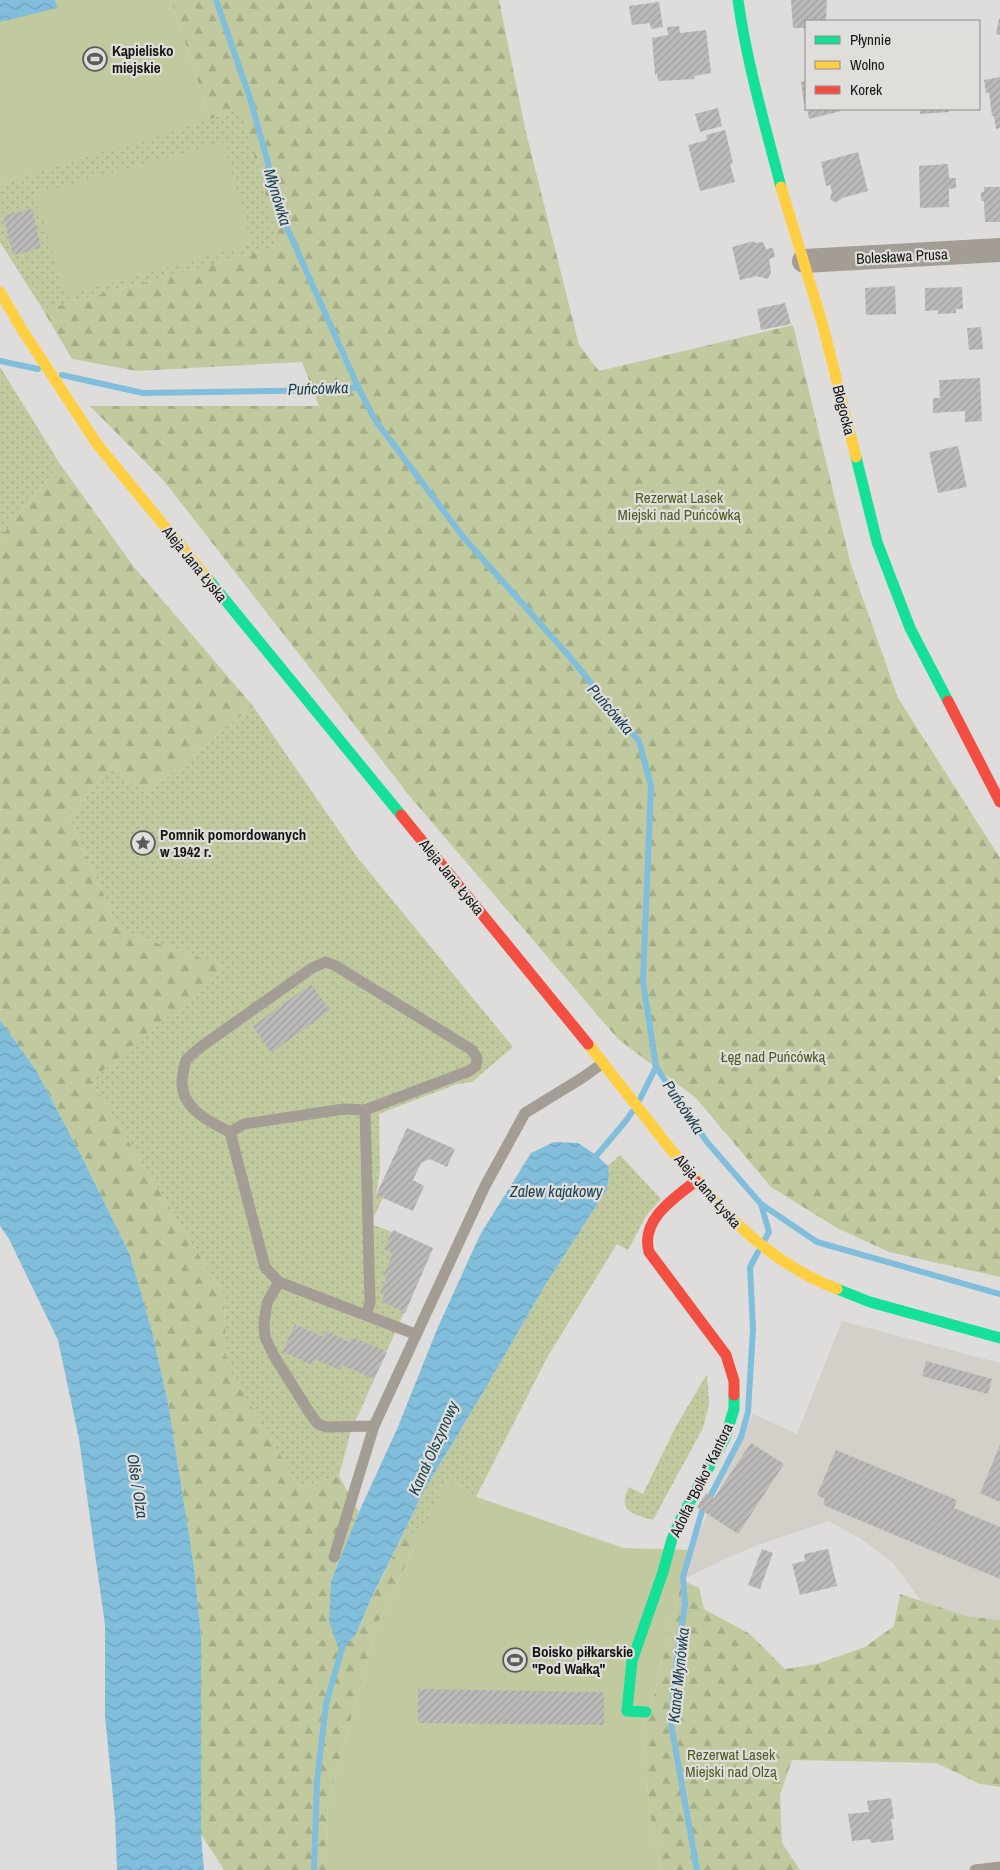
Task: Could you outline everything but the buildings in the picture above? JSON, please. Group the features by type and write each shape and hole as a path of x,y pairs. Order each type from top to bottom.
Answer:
{"street":[{"name":"Błogocka","path":"738,0 742,38 751,75 823,326 876,542 910,628 1000,802"},
{"name":"Bolesława Prusa","path":"804,261 1000,250"},
{"name":"Aleja Jana Łyska","path":"0,292 41,360 97,444 626,1091 696,1181 743,1230 771,1254 818,1282 870,1302 1000,1338"},
{"name":"Adolfa \"Bolko\" Kantora","path":"646,1712 627,1711 632,1661 663,1572 672,1539 682,1516 726,1438 734,1409 734,1381 726,1355 649,1252 647,1240 656,1216 696,1181"}],"lane":[{"path":"230,1132 244,1124 344,1109 365,1110 469,1071 476,1066 477,1058 472,1050 336,966 326,962 312,968 202,1046 186,1060 182,1079 184,1097 192,1109 230,1132 265,1267 279,1282 415,1334"},
{"path":"334,1556 374,1426 485,1186 525,1113 603,1063"},
{"path":"365,1110 370,1303 366,1314"},
{"path":"279,1282 267,1303 264,1323 265,1337 274,1356 311,1415 318,1424 327,1427 374,1426"},
{"path":"975,1870 1000,1867"}],"shaded area":[{"path":"842,1321 1000,1363 1000,1620 966,1616 922,1602 892,1562 861,1539 829,1521 766,1542 729,1557 682,1580 691,1550 753,1414 797,1434"}],"green space":[{"name":"Kąpielisko miejskie","path":"0,0 171,0 210,119 0,184"},
{"path":"171,0 499,0 525,128 579,345 599,371 793,325 851,565 898,698 1000,858 1000,1075 998,1078 1000,1080 1000,1277 889,1252 837,1228 771,1187 696,1098 618,1039 412,799 164,481 90,406 319,406 302,362 137,371 72,359 43,310 280,246 241,109 210,119"},
{"path":"241,108 281,246 43,310 0,242 0,184"},
{"path":"223,142 252,244 65,296 36,194"},
{"path":"0,367 60,464 0,538"},
{"path":"60,464 134,567 253,706 146,794 111,765 70,818 119,930 227,967 91,1081 224,1295 226,1364 299,1487 339,1476 359,1512 331,1581 356,1634 370,1601 406,1531 420,1535 377,1625 328,1803 326,1870 224,1870 201,1834 201,1635 194,1567 169,1408 152,1331 130,1255 83,1159 36,1070 0,1020 0,538"},
{"path":"253,706 357,857 513,1047 472,1082 457,1084 379,1114 380,1172 376,1194 383,1198 373,1219 374,1225 433,1248 351,1431 339,1476 299,1487 225,1364 224,1295 91,1081 226,967 119,930 70,818 111,765 146,794"},
{"path":"620,1155 661,1199 646,1216 628,1250 617,1244 548,1356 476,1497 385,1571 426,1487 544,1287 607,1189 608,1166"},
{"path":"707,1374 709,1404 703,1428 653,1520 634,1514 626,1507 625,1502 629,1487 643,1494 675,1428"},
{"name":"Boisko piłkarskie \"Pod Wałką\"","path":"447,1479 477,1497 623,1548 691,1550 654,1695 642,1730 650,1815 661,1870 326,1870 328,1803 377,1625"},
{"name":"Rezerwat Lasek Miejski nad Olzą","path":"682,1580 699,1588 704,1609 750,1634 785,1669 817,1664 865,1647 894,1626 900,1594 966,1616 1000,1620 1000,1787 980,1784 936,1763 792,1760 780,1795 782,1843 800,1870 661,1870 650,1815 642,1730 654,1695"}],"water":[{"path":"0,0 55,0 57,8 0,22"},
{"name":"Olše / Olza","path":"0,1020 36,1070 83,1159 130,1255 152,1331 169,1408 194,1567 201,1635 201,1834 204,1870 117,1870 115,1818 105,1716 105,1625 79,1439 58,1340 9,1239 0,1226"},
{"name":"Zalew kajakowy","path":"554,1142 578,1143 596,1155 608,1166 607,1189 544,1287 426,1487 370,1601 356,1634 340,1653 329,1621 331,1581 359,1512 397,1429 438,1327 480,1235 531,1153"}],"waterway":[{"name":"Młynówka","path":"216,0 250,98 284,221 358,387"},
{"name":"Puńcówka","path":"0,361 38,369"},
{"name":"Puńcówka","path":"62,375 143,393 338,390 358,387 375,420 464,538 569,656 639,741 651,786 643,981 656,1067 707,1142 761,1204 817,1242 1000,1294"},
{"name":"Kanał Olszynowy","path":"640,1099 656,1067"},
{"name":"Kanał Olszynowy","path":"591,1162 632,1112"},
{"name":"Kanał Młynówka","path":"761,1204 769,1232 764,1241"},
{"name":"Kanał Młynówka","path":"711,1495 741,1437 748,1412 753,1329 750,1267 758,1252"},
{"name":"Kanał Młynówka","path":"697,1870 671,1724 676,1665 685,1604 683,1577 702,1511"},
{"name":"Kanał Olszynowy","path":"314,1870 317,1781 326,1704 343,1645"}],"traffic: fast":[{"path":"738,0 751,71 781,187"},
{"path":"856,457 877,542 910,628 948,701"},
{"path":"208,579 401,815"},
{"path":"837,1289 870,1302 1000,1338"},
{"path":"646,1712 627,1711 632,1661 663,1572 672,1539 682,1516 725,1438 734,1409 734,1395"}],"traffic: slow":[{"path":"781,187 823,326 856,457"},
{"path":"0,292 21,328 97,444 208,579"},
{"path":"588,1044 698,1183 718,1205 761,1245 784,1262 810,1277 837,1289"}],"traffic: jam":[{"path":"948,701 1000,802"},
{"path":"401,815 588,1044"},
{"path":"696,1181 669,1202 654,1220 649,1230 649,1252 726,1355 734,1381 734,1395"}],"place":[{"name":"Kąpielisko miejskie","path":"95,59"},
{"name":"Pomnik pomordowanych w 1942 r.","path":"143,843"},
{"name":"Boisko piłkarskie \"Pod Wałką\"","path":"515,1660"}],"park label":[{"name":"Rezerwat Lasek Miejski nad Puńcówką","path":"679,506"},
{"name":"Łęg nad Puńcówką","path":"773,1056"}]}
